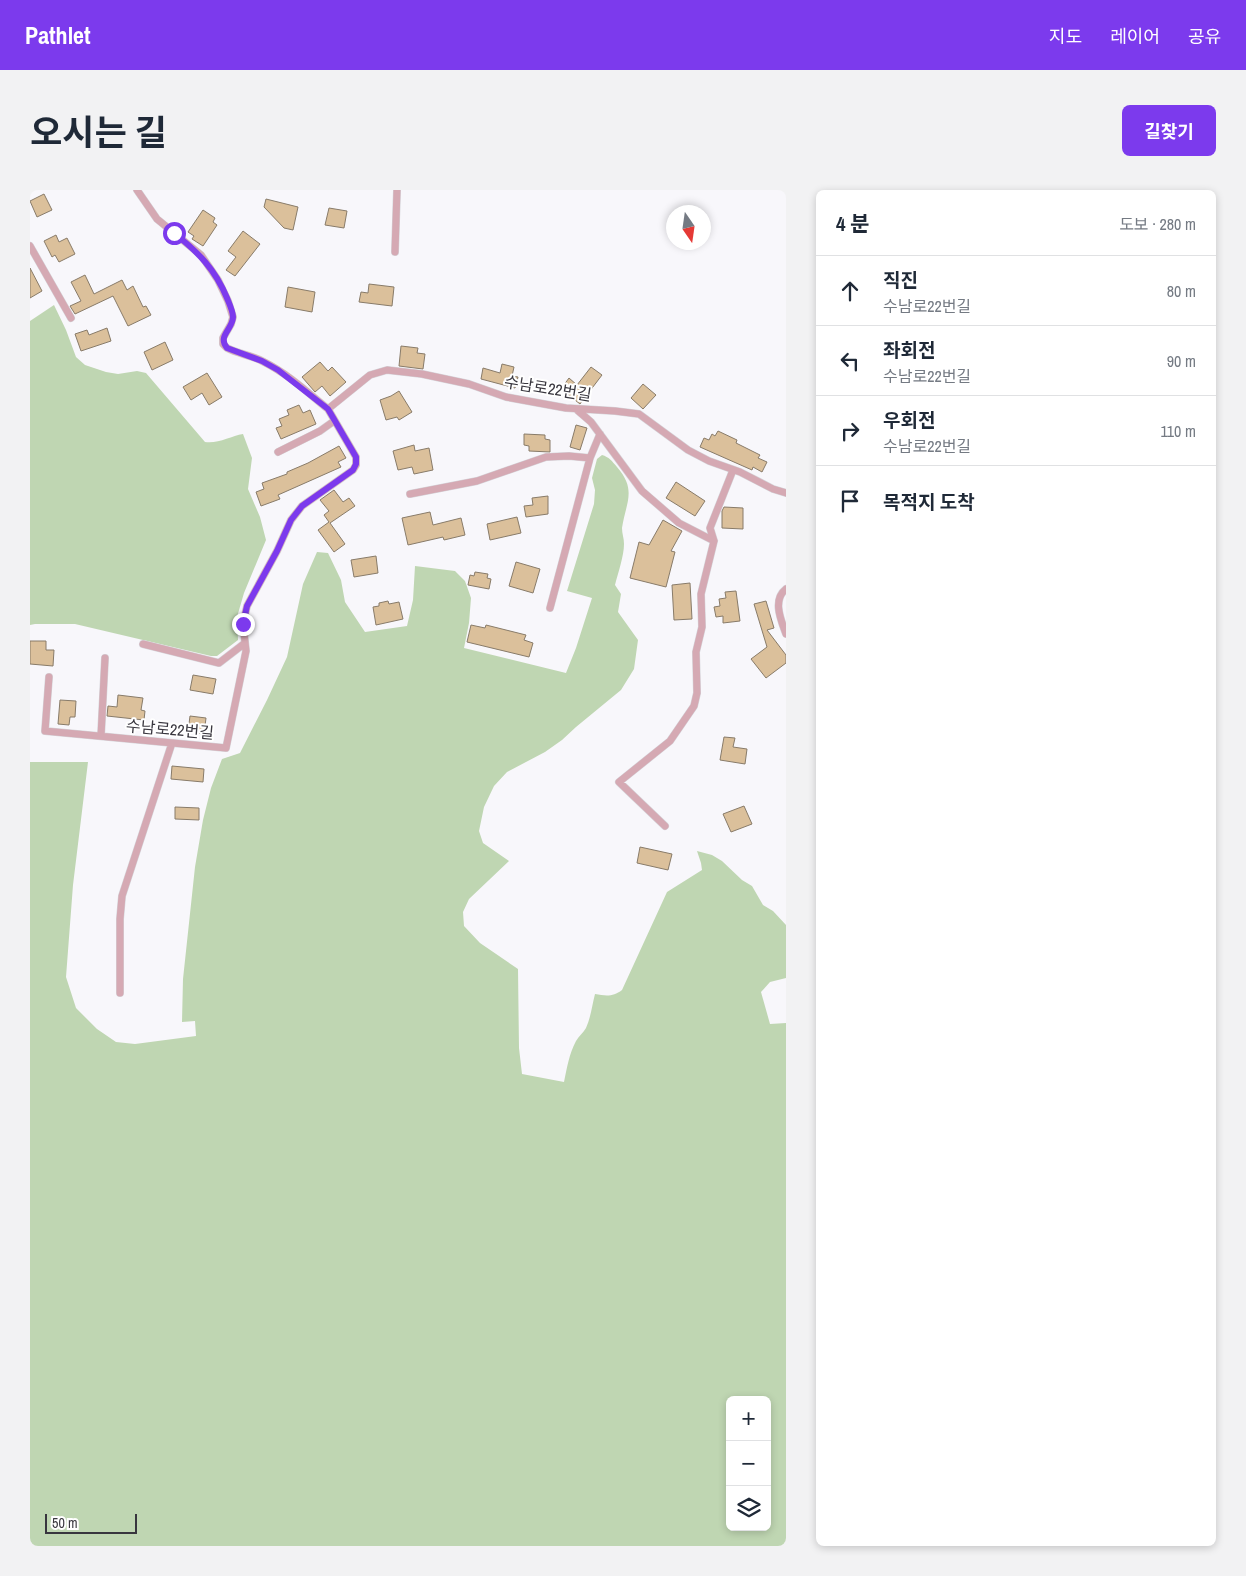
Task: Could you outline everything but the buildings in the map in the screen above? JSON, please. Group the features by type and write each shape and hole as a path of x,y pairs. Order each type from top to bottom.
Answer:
{"lane":[{"name":"수남로22번길","path":"49,677 45,731 226,748 246,651 243,624 247,606 277,551 291,520 302,506 353,470 356,464 356,457 328,409 278,370 262,361 227,348 223,344 223,338 233,317 218,280 201,255 157,219 137,190"},
{"path":"395,252 397,190"},
{"path":"30,246 71,318"},
{"name":"수남로22번길","path":"328,409 370,376 386,370 422,374 469,384 506,397 566,408 639,414 688,450 709,461 786,493"},
{"path":"576,408 591,422 642,491 679,523 714,541"},
{"path":"278,452 320,431 334,421"},
{"path":"550,608 590,458 600,434"},
{"path":"410,494 477,480 546,457 569,456 590,458"},
{"path":"665,826 619,782 670,741 694,706 697,693 696,652 702,627 701,594 714,541 710,528 733,470"},
{"path":"786,590 779,598 778,607 786,634"},
{"path":"143,644 219,663 245,643"},
{"path":"101,736 105,658"},
{"path":"120,993 120,919 122,896 172,743"}],"green space":[{"path":"54,305 76,357 85,365 118,374 137,371 146,373 205,442 220,441 243,434 252,458 248,489 260,517 266,540 244,593 237,617 238,640 217,656 75,624 30,625 30,321"},
{"path":"602,455 612,461 627,483 628,496 622,528 624,549 615,585 621,594 618,612 638,640 634,669 621,690 562,740 545,752 507,772 494,786 484,807 479,831 483,843 509,861 469,899 463,912 464,926 480,943 518,969 519,1048 522,1074 564,1082 576,1041 586,1028 595,994 616,994 622,990 667,892 702,870 697,851 712,855 722,861 742,880 752,886 763,905 773,911 786,925 786,978 770,982 761,992 770,1024 786,1023 786,1546 30,1546 30,762 88,762 73,885 66,977 76,1008 97,1029 116,1042 135,1044 196,1036 195,1021 182,1022 183,979 195,867 211,788 222,759 240,753 287,657 303,584 317,552 328,553 341,580 345,602 365,632 407,626 413,600 415,566 455,571 465,581 471,598 464,648 566,673 592,598 567,591 594,504 595,490 592,478 597,459"}],"route":[{"path":"174,233 201,255 224,291 233,317 223,338 223,344 233,352 247,355 278,370 328,409 356,457 356,464 353,470 302,506 291,520 277,551 247,606 243,624"}]}
